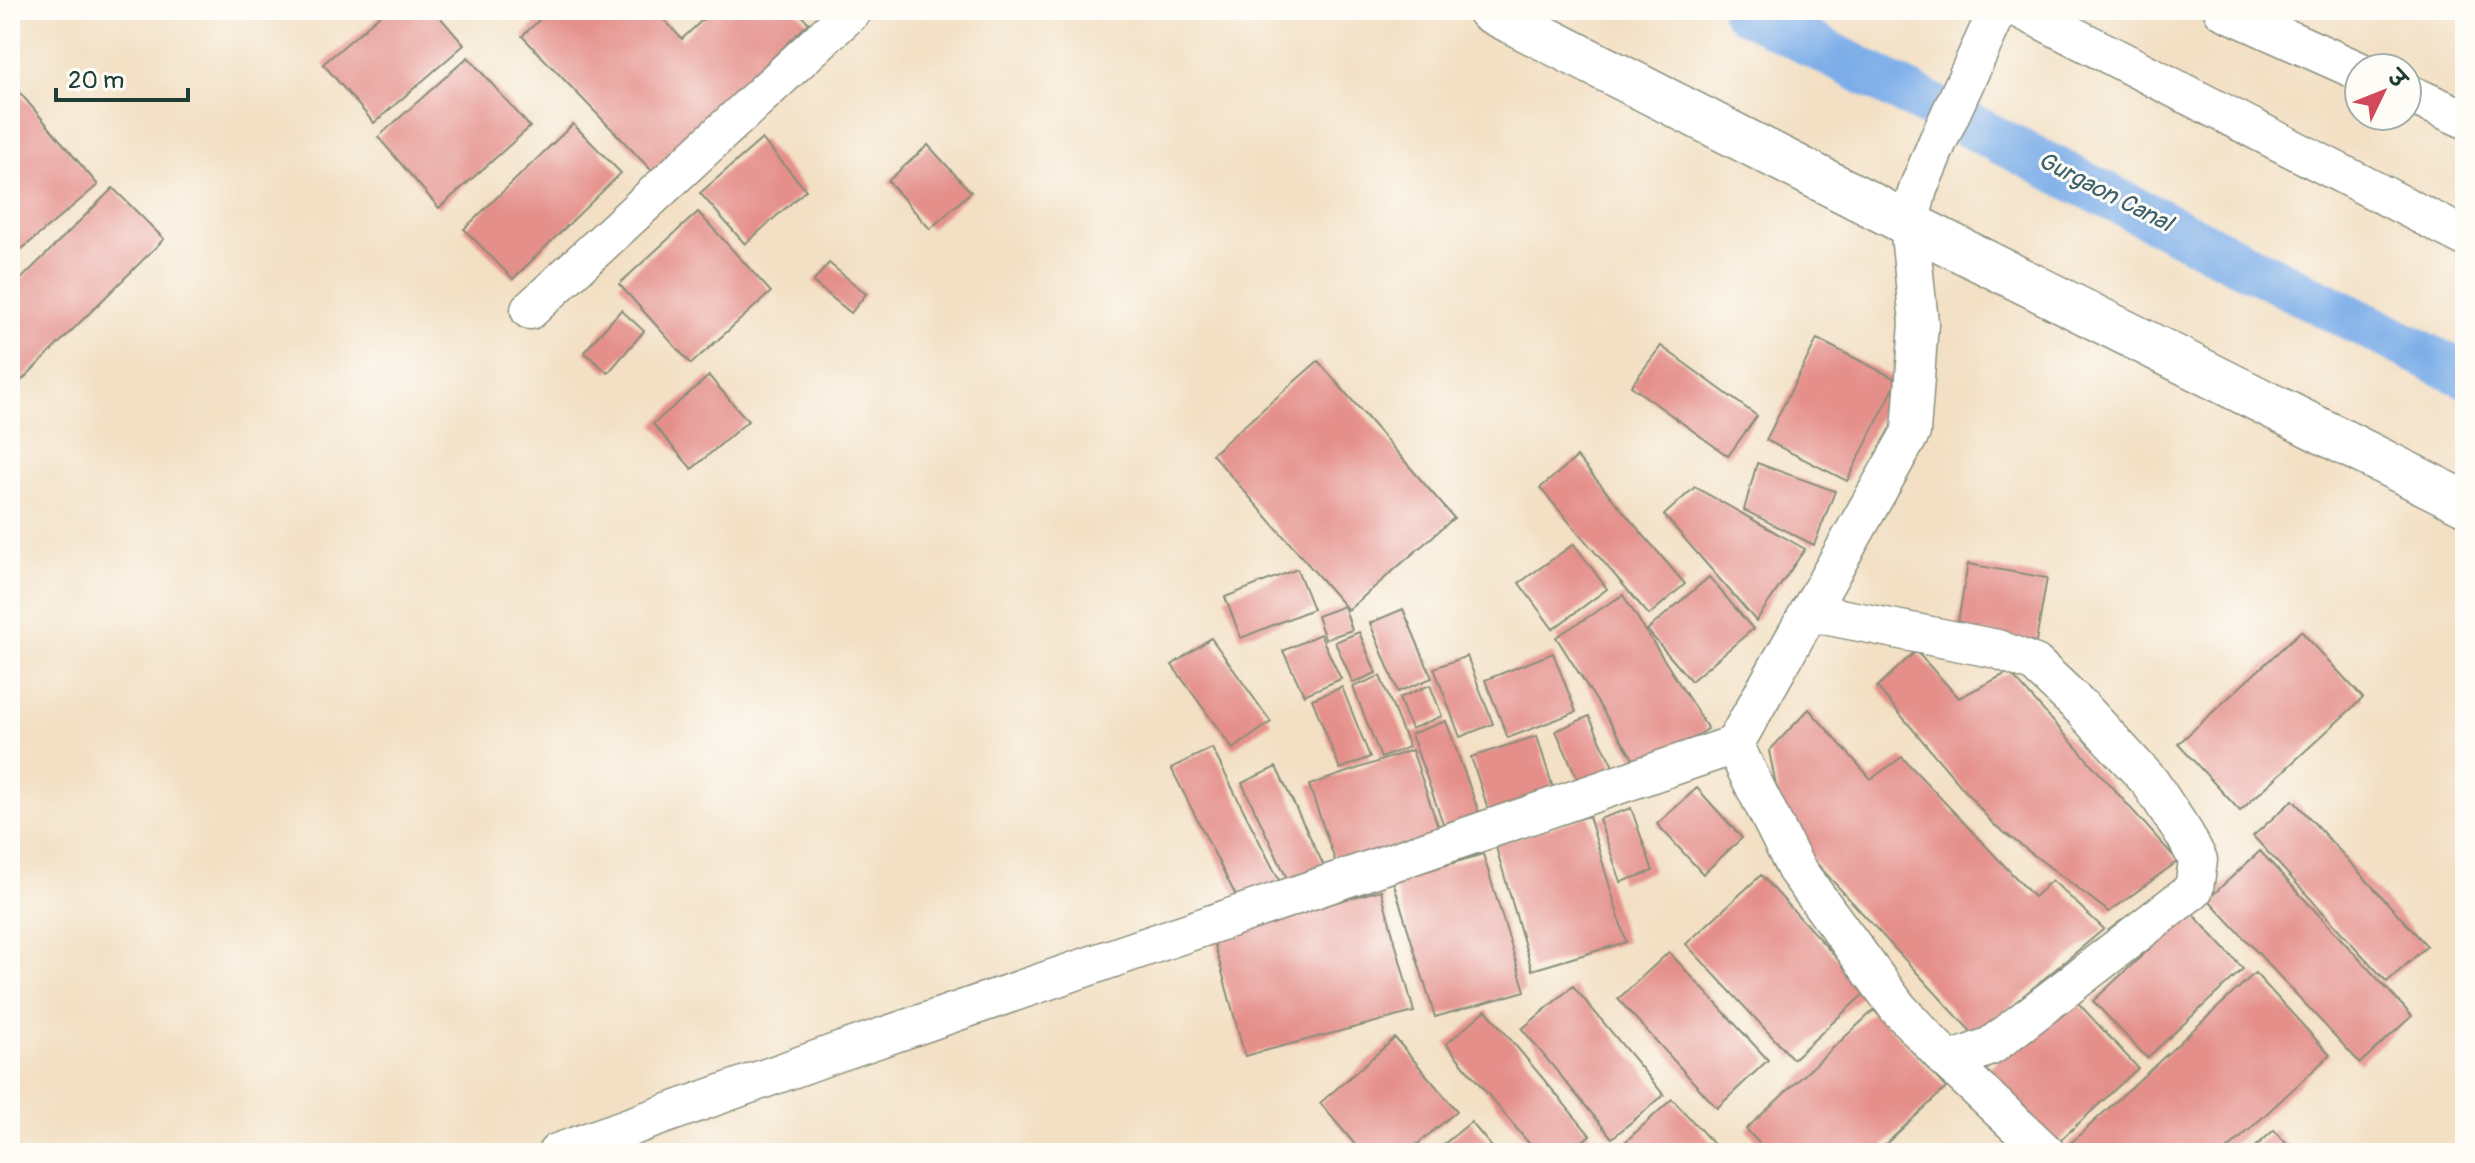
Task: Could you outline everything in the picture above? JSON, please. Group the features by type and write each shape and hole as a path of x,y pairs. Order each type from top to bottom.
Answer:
{"street":[{"path":"530,310 853,10"},
{"path":"1489,10 2465,503"},
{"path":"557,1153 833,1054 1734,745 1911,432 1919,323 1909,224 1918,189 1998,10"},
{"path":"2022,10 2465,237"},
{"path":"2223,10 2343,64"},
{"path":"2423,100 2465,119"},
{"path":"1809,612 1997,649 2035,664 2083,709 2150,782 2198,860 2194,889 1991,1046 1949,1062"},
{"path":"1734,745 1796,869 1898,1008 2027,1147"}],"building":[{"path":"386,10 434,10 464,45 374,123 323,64"},
{"path":"550,10 655,10 682,39 713,10 796,10 809,23 653,172 522,36"},
{"path":"468,57 530,127 439,208 378,137"},
{"path":"10,81 98,185 10,259"},
{"path":"573,124 621,173 513,279 464,229"},
{"path":"762,139 806,190 745,244 700,193"},
{"path":"928,145 971,192 930,229 888,181"},
{"path":"113,188 164,239 20,382 10,373 10,290"},
{"path":"698,212 771,292 691,364 619,284"},
{"path":"829,263 866,294 851,313 813,282"},
{"path":"621,310 644,331 608,373 584,352"},
{"path":"1817,339 1898,380 1847,481 1766,440"},
{"path":"1661,346 1757,416 1728,456 1631,386"},
{"path":"1318,361 1454,518 1348,610 1212,454"},
{"path":"709,376 748,421 692,469 653,424"},
{"path":"1577,457 1685,584 1649,615 1540,488"},
{"path":"1757,463 1835,491 1814,545 1744,510"},
{"path":"1695,487 1805,549 1756,621 1664,515"},
{"path":"1574,544 1607,589 1553,629 1519,583"},
{"path":"1968,564 2047,578 2036,642 1957,628"},
{"path":"1297,569 1313,609 1241,638 1225,597"},
{"path":"1709,577 1753,629 1691,681 1647,630"},
{"path":"1623,595 1708,729 1641,771 1556,637"},
{"path":"1344,606 1352,630 1325,639 1317,616"},
{"path":"1403,609 1432,678 1398,692 1370,623"},
{"path":"2301,631 2363,698 2240,811 2178,744"},
{"path":"1359,632 1376,673 1353,683 1335,642"},
{"path":"1320,634 1341,679 1304,695 1283,651"},
{"path":"1211,638 1271,722 1233,749 1172,665"},
{"path":"1916,651 1959,698 2009,672 2178,861 2109,912 1993,824 1877,687"},
{"path":"1553,653 1576,712 1508,738 1485,680"},
{"path":"1467,656 1493,724 1460,737 1434,668"},
{"path":"1380,676 1409,747 1381,758 1353,687"},
{"path":"1430,685 1442,716 1411,729 1399,698"},
{"path":"1342,687 1370,757 1340,769 1312,699"},
{"path":"1809,709 1871,779 1902,757 2034,897 2052,880 2104,929 1975,1036 1785,829 1769,751"},
{"path":"1589,716 1616,773 1582,789 1556,731"},
{"path":"1446,721 1483,824 1448,837 1411,734"},
{"path":"1537,736 1557,801 1492,821 1471,757"},
{"path":"1212,748 1281,884 1240,904 1171,768"},
{"path":"1412,750 1441,835 1338,869 1309,785"},
{"path":"1276,767 1326,870 1291,887 1242,783"},
{"path":"1697,788 1742,838 1703,874 1657,824"},
{"path":"2293,800 2427,946 2387,982 2253,836"},
{"path":"1631,808 1653,871 1621,882 1599,819"},
{"path":"1589,816 1626,942 1532,970 1495,844"},
{"path":"2260,851 2412,1016 2360,1063 2208,899"},
{"path":"1483,854 1525,991 1435,1017 1393,881"},
{"path":"1761,875 1867,991 1793,1059 1686,944"},
{"path":"1381,890 1414,1012 1245,1056 1212,935"},
{"path":"2190,911 2243,969 2147,1058 2093,1001"},
{"path":"1669,952 1768,1060 1717,1108 1618,999"},
{"path":"2255,973 2330,1055 2224,1153 2060,1153"},
{"path":"1573,986 1664,1095 1612,1138 1522,1029"},
{"path":"2070,994 2138,1068 2053,1147 1984,1072"},
{"path":"1486,1010 1590,1135 1568,1153 1537,1153 1446,1044"},
{"path":"1874,1010 1946,1088 1876,1153 1768,1153 1746,1129"},
{"path":"1395,1038 1457,1111 1407,1153 1362,1153 1320,1103"},
{"path":"1672,1099 1722,1153 1613,1153"},
{"path":"1471,1122 1497,1153 1433,1153"},
{"path":"2274,1130 2295,1153 2249,1153"}],"waterway":[{"name":"Gurgaon Canal","path":"1744,10 2465,375"}]}
